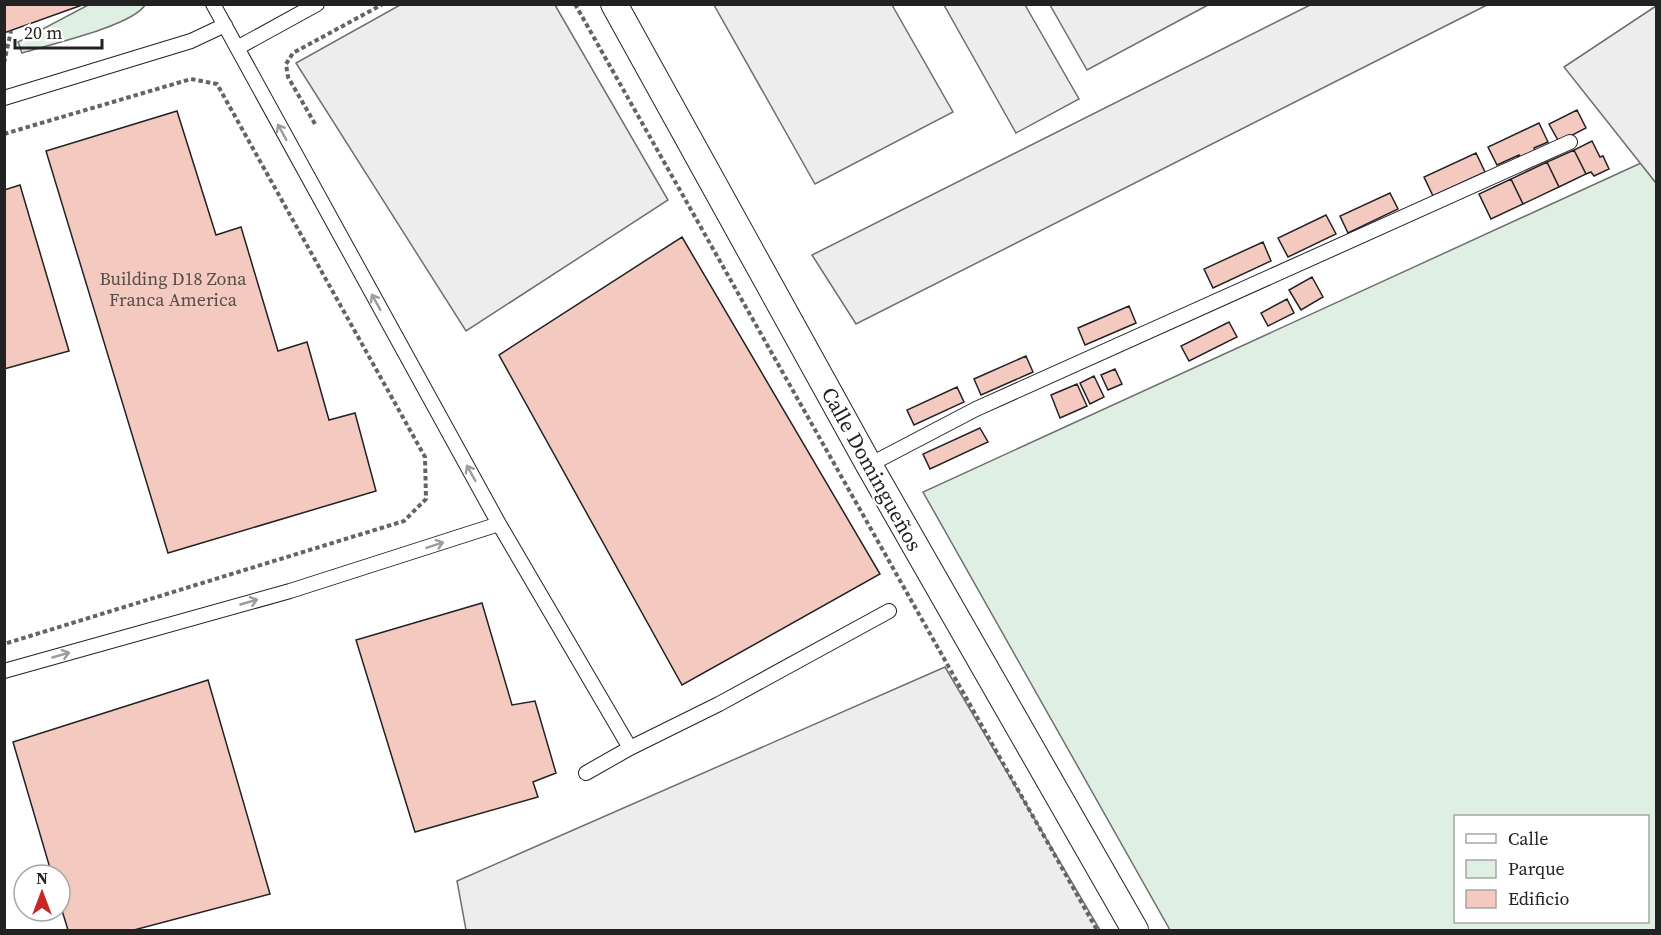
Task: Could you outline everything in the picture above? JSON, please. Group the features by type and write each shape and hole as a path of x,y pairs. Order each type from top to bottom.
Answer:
{"street":[{"name":"Calle Domingueños","path":"614,4 869,465 1135,930"}],"lane":[{"path":"237,48 317,4"},
{"path":"218,6 237,48 499,524 630,748"},
{"path":"4,98 192,41 225,25"},
{"path":"869,465 976,410 1570,142"},
{"path":"4,671 290,591 499,524"},
{"path":"586,772 719,704 889,611"}],"path":[{"path":"315,124 288,76 286,64 293,53 383,4"},
{"path":"575,4 1097,930"},
{"path":"4,63 11,31"},
{"path":"4,134 190,79 217,84 425,457 426,499 404,521 4,644"}],"green space":[{"path":"90,4 145,5 137,13 107,27 22,53 18,42"},
{"path":"1641,163 1656,183 1656,930 1170,930 923,492"}],"shaded area":[{"path":"1312,4 1487,5 856,324 812,255"},
{"path":"400,5 555,5 668,200 466,331 296,63"},
{"path":"714,5 892,5 953,112 815,184"},
{"path":"944,5 1025,5 1079,99 1016,133"},
{"path":"1050,5 1208,5 1087,70"},
{"path":"1656,6 1656,183 1564,67"},
{"path":"945,667 1100,930 466,930 457,881"}],"building":[{"path":"4,4 85,4 4,33"},
{"path":"1577,110 1586,128 1559,142 1549,124"},
{"path":"177,111 216,235 241,227 278,351 307,342 329,420 355,413 376,491 168,553 46,151"},
{"path":"1539,123 1548,142 1534,148 1536,153 1522,160 1519,155 1497,165 1488,147"},
{"path":"1592,141 1609,169 1594,176 1591,172 1586,174 1574,150"},
{"path":"1574,150 1586,174 1559,187 1547,162"},
{"path":"1476,153 1485,172 1433,196 1424,177"},
{"path":"1547,162 1559,187 1523,204 1511,179"},
{"path":"1511,179 1523,204 1491,219 1479,194"},
{"path":"20,185 69,351 4,369 4,190"},
{"path":"1390,193 1398,209 1348,233 1340,216"},
{"path":"1326,215 1336,234 1288,257 1278,238"},
{"path":"682,237 880,574 682,685 499,355"},
{"path":"1263,242 1271,261 1213,288 1204,269"},
{"path":"1312,277 1323,297 1301,310 1289,290"},
{"path":"1287,299 1294,313 1268,326 1261,313"},
{"path":"1129,306 1136,323 1085,345 1078,328"},
{"path":"1229,322 1237,337 1189,361 1181,346"},
{"path":"1026,356 1033,372 981,395 974,379"},
{"path":"1115,369 1122,384 1108,390 1101,375"},
{"path":"1094,376 1104,397 1090,404 1080,383"},
{"path":"1077,384 1087,406 1060,418 1051,395"},
{"path":"957,387 964,402 914,425 907,410"},
{"path":"980,428 988,442 930,469 923,454"},
{"path":"482,603 512,705 535,701 556,773 533,782 538,797 415,832 356,640"},
{"path":"208,680 270,894 134,930 68,930 66,923 72,923 72,863 48,863 13,742"}]}
